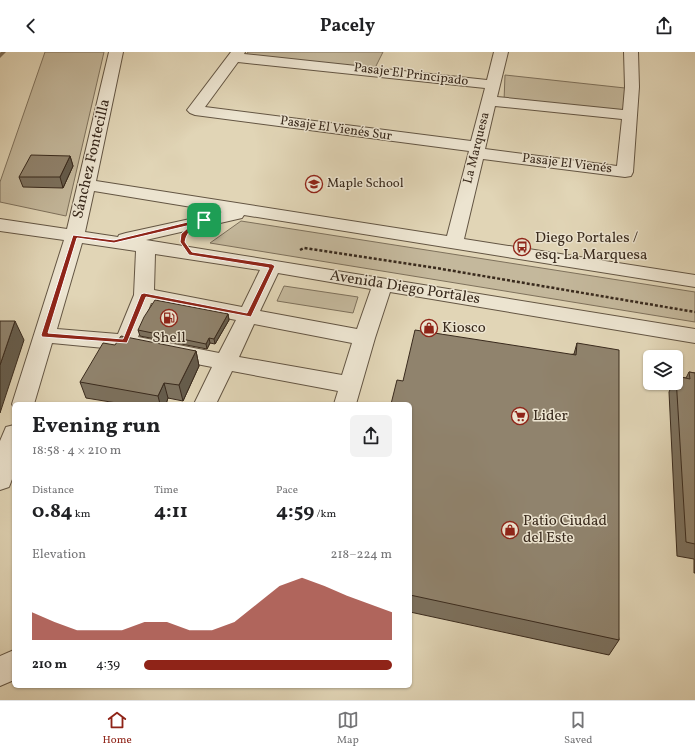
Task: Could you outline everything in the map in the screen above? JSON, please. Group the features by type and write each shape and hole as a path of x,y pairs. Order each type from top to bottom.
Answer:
{"street":[{"name":"Sánchez Fontecilla","path":"24,402 75,236 116,52"},
{"name":"La Marquesa","path":"454,243 501,52"},
{"name":"Pasaje El Vienés","path":"477,150 625,172 632,87 631,52"},
{"name":"Pasaje El Principado","path":"236,55 493,85"},
{"name":"Pasaje El Vienés Sur","path":"236,55 195,110 477,150"},
{"path":"489,101 630,115"},
{"name":"Avenida Diego Portales","path":"87,185 695,281"},
{"name":"Avenida Diego Portales","path":"114,242 204,220 251,211"},
{"path":"191,254 183,242 184,234 191,227 204,220"},
{"name":"Avenida Diego Portales","path":"0,225 146,246 695,336"},
{"path":"125,342 144,294 146,246"},
{"path":"206,402 274,267"},
{"path":"44,335 125,342 225,362 347,394 382,285"},
{"path":"144,294 364,338"},
{"path":"0,480 12,441"},
{"path":"0,486 12,487"},
{"path":"0,671 12,666"}],"path":[{"path":"274,267 304,248 444,269 695,312"}],"shaded area":[{"path":"45,52 104,52 66,216 0,202 0,182"},
{"path":"248,52 383,52 375,68 246,55"},
{"path":"505,75 625,88 626,113 504,101"},
{"path":"241,221 695,292 695,322 210,243"},
{"path":"284,286 358,297 353,313 277,301"}],"building":[{"path":"31,155 70,156 60,177 19,177"},
{"path":"155,300 228,314 214,339 209,338 206,344 138,330"},
{"path":"0,321 15,321 0,365"},
{"path":"415,330 576,355 577,343 619,350 619,640 412,595 412,402 392,402 397,380 403,381"},
{"path":"121,336 196,351 179,385 164,383 158,396 80,382 103,343 115,345"},
{"path":"689,372 695,373 695,544 686,542 677,390 683,390 683,378 690,379"}],"waterway":[{"path":"0,56 4,52"}],"place":[{"name":"Maple School","path":"314,184"},
{"name":"Diego Portales / esq. La Marquesa","path":"522,247"},
{"name":"Shell","path":"169,318"},
{"name":"Kiosco","path":"429,328"},
{"name":"Lider","path":"520,416"},
{"name":"Patio Ciudad del Este","path":"510,530"}],"route":[{"path":"204,220 186,230 182,238 184,246 191,254 272,266 249,315 144,294 125,342 44,335 75,236 114,242 204,220"}]}
